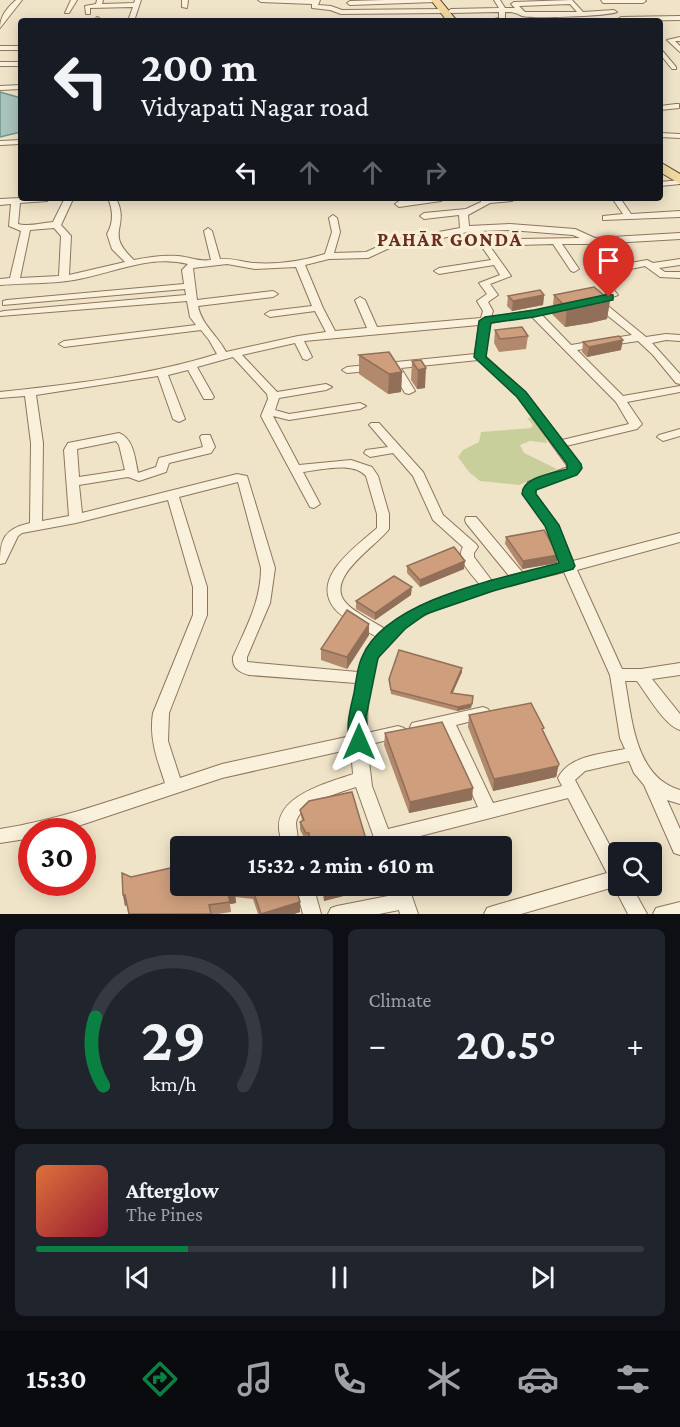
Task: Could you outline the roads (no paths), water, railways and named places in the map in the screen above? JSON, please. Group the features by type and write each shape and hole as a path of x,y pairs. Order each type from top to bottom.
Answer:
{"main road":[{"path":"435,0 449,14"},
{"path":"442,0 449,14"},
{"path":"663,160 680,171"},
{"path":"663,168 680,181"}],"street":[{"path":"0,26 8,11 20,0"},
{"path":"67,12 74,0"},
{"path":"350,3 435,0"},
{"path":"497,0 503,10 502,18"},
{"path":"258,1 316,1 314,7 331,8 338,12 449,14 518,10"},
{"path":"580,12 572,2 531,1 514,4 523,14 580,12 612,10"},
{"path":"603,1 643,1"},
{"path":"603,1 620,18"},
{"path":"87,13 87,7 99,3 137,2 132,18"},
{"path":"0,12 8,11"},
{"path":"338,12 341,18"},
{"path":"663,19 679,19"},
{"path":"679,49 670,40 680,39"},
{"path":"0,44 18,43"},
{"path":"0,48 18,48"},
{"path":"663,53 677,69"},
{"path":"0,64 18,64"},
{"path":"0,88 18,87"},
{"path":"663,108 676,106"},
{"path":"663,135 680,136"},
{"path":"0,143 18,142"},
{"path":"663,184 680,181"},
{"path":"0,202 16,201 13,226 26,230"},
{"path":"56,225 68,201"},
{"path":"113,201 117,212 117,227 112,234 114,244 132,263"},
{"path":"399,204 409,201"},
{"path":"424,216 466,212 483,205 485,201"},
{"path":"618,201 629,217"},
{"path":"466,212 462,218 498,262 506,276 484,282 493,295 482,301 488,312 480,357"},
{"path":"606,218 680,214"},
{"path":"329,256 336,232 333,218"},
{"path":"56,225 66,236 64,278"},
{"path":"14,281 26,230 32,226 56,225"},
{"path":"0,282 64,278 132,263 178,259 196,263 234,261 255,266 300,264 329,256 368,255 394,243 469,229 510,227 575,231 590,240"},
{"path":"208,231 216,261"},
{"path":"519,242 557,243 680,236"},
{"path":"557,243 574,269"},
{"path":"440,271 498,262"},
{"path":"652,266 680,262"},
{"path":"196,263 187,270 195,318 229,355 274,396"},
{"path":"0,395 162,372 298,339 534,314 614,295 597,272 644,263 663,275 680,275"},
{"path":"300,264 318,308 332,334"},
{"path":"7,303 189,286"},
{"path":"4,314 273,294"},
{"path":"360,300 374,331"},
{"path":"585,303 642,339 666,362 680,381"},
{"path":"270,314 318,308"},
{"path":"534,314 620,400 636,424 633,427 560,444"},
{"path":"64,344 202,327"},
{"path":"570,348 642,339 680,338"},
{"path":"298,339 307,357"},
{"path":"347,370 480,357 521,394 560,444 575,468 532,485 529,494 552,525 567,566 617,675 633,754 650,781 680,848"},
{"path":"191,366 208,397"},
{"path":"394,366 409,391"},
{"path":"162,372 179,419"},
{"path":"274,396 326,387"},
{"path":"620,400 680,389"},
{"path":"30,392 38,443 36,526"},
{"path":"274,396 268,411 269,421 314,504"},
{"path":"268,411 289,417 360,406"},
{"path":"375,425 423,481 438,517 471,547 467,552 467,558 489,587"},
{"path":"663,437 680,432"},
{"path":"76,519 70,450 72,446 112,436 123,440 133,476 139,477 158,472 166,460 207,450 209,447 206,437"},
{"path":"370,453 396,449"},
{"path":"295,469 351,464 368,470 372,476 383,514 383,529 337,574 333,591 340,606 387,637"},
{"path":"73,482 132,473"},
{"path":"0,560 13,534 18,530 76,519 237,478 245,480 268,568 269,580 263,605 240,657 242,667 275,672 365,678"},
{"path":"172,493 200,587 201,600 200,615 161,713 158,729 160,745 175,787"},
{"path":"471,520 519,578"},
{"path":"383,836 362,778 357,717 370,658 387,637 420,610 519,578 680,537"},
{"path":"617,675 641,675 680,669"},
{"path":"641,675 680,724"},
{"path":"81,818 250,764 493,711"},
{"path":"446,720 488,811"},
{"path":"608,859 566,778 580,766 633,754"},
{"path":"290,836 288,821 293,809 304,800 362,778"},
{"path":"650,781 666,793 680,797"},
{"path":"405,836 488,811 571,790"},
{"path":"0,836 18,833"},
{"path":"493,914 608,881"},
{"path":"307,896 312,914"},
{"path":"628,896 638,914"},
{"path":"337,914 404,900"},
{"path":"662,914 680,910"}],"water":[{"path":"0,92 18,97 18,133 0,137"}],"district":[{"name":"PAHĀR GONDĀ","path":"450,239"}]}
